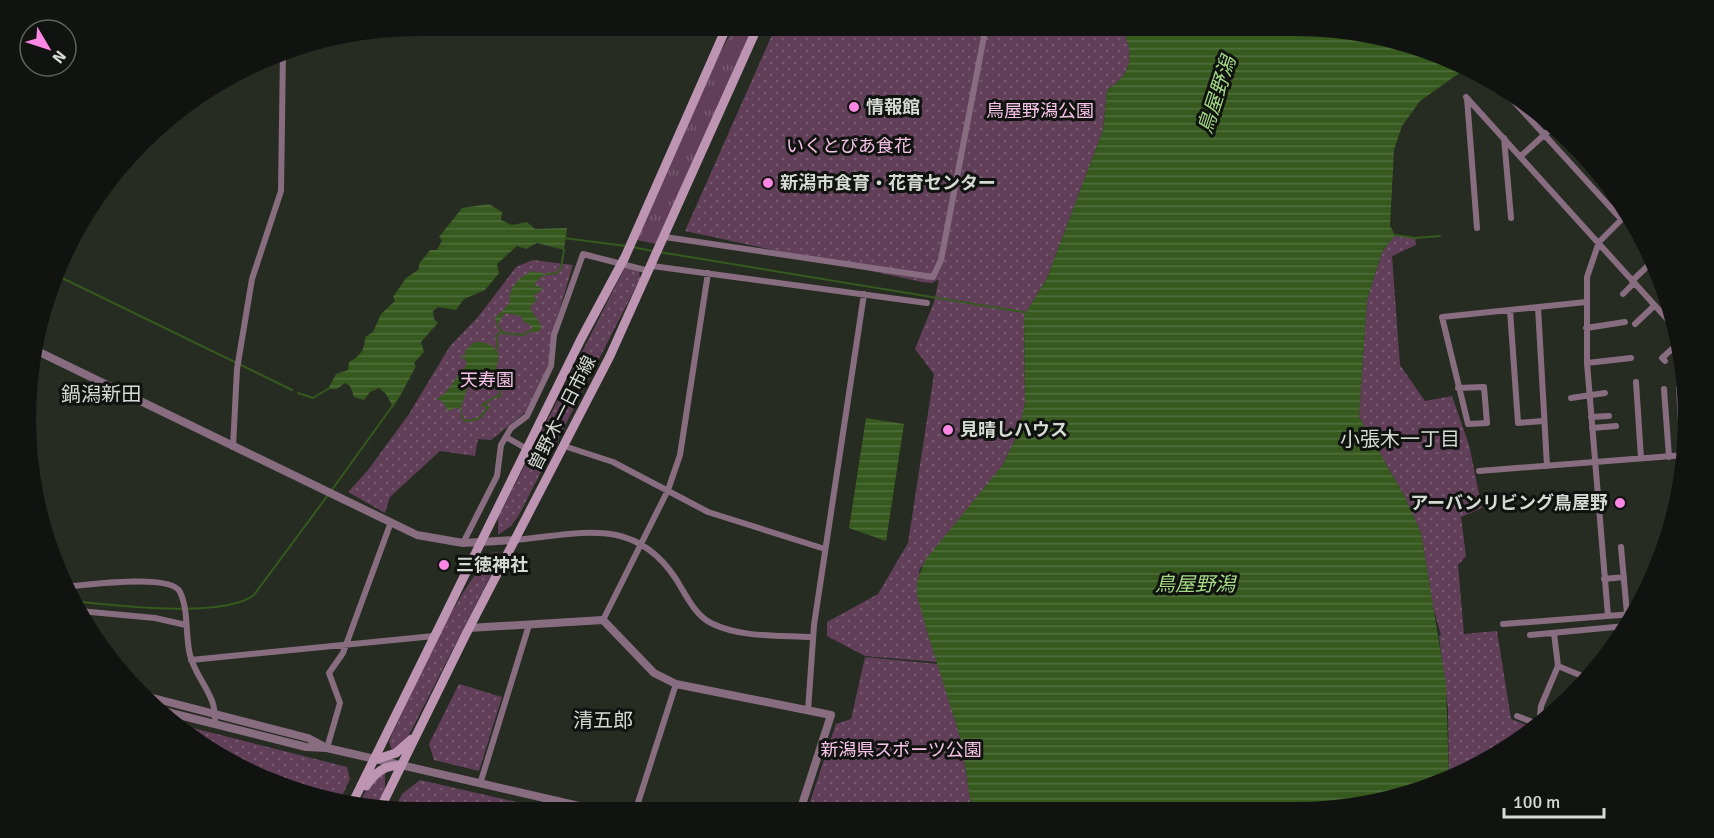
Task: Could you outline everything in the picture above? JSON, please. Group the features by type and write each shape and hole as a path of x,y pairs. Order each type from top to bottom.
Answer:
{"main road":[{"name":"曽野木一日市線","path":"356,796 623,259 723,36"},
{"name":"曽野木一日市線","path":"384,800 469,628 564,446 652,266 754,36"},
{"path":"374,760 396,753 417,734"},
{"path":"356,796 379,771 401,766"}],"street":[{"path":"664,240 933,277 940,260 984,36"},
{"path":"232,447 237,369 252,279 281,191 283,61"},
{"path":"1477,228 1467,97 1664,316"},
{"path":"1522,111 1621,219 1599,242 1587,277 1586,302 1589,395 1608,616"},
{"path":"1521,156 1548,131"},
{"path":"1503,137 1511,218"},
{"path":"463,543 497,476 501,445 511,428 526,416 551,366 554,335 583,254 623,259 652,266 927,303"},
{"path":"1623,294 1647,267"},
{"path":"603,620 668,490 680,455 708,273"},
{"path":"808,711 813,637 864,294"},
{"path":"1458,388 1484,387 1487,423 1468,424 1458,388 1442,317 1586,302"},
{"path":"1635,324 1654,306"},
{"path":"1538,307 1547,466"},
{"path":"1510,310 1518,423 1543,421"},
{"path":"1586,328 1625,322"},
{"path":"1665,361 1662,357 1672,349"},
{"path":"42,353 232,447 427,538 482,543 608,531 641,543 664,561 698,614 713,624 738,631 813,637"},
{"path":"1587,363 1631,358"},
{"path":"1636,382 1641,458"},
{"path":"1664,389 1669,457"},
{"path":"1572,398 1605,393"},
{"path":"1591,417 1609,416"},
{"path":"1592,428 1616,426"},
{"path":"506,437 527,449"},
{"path":"564,446 612,462 708,512 825,549"},
{"path":"1479,471 1676,456"},
{"path":"1580,494 1597,494"},
{"path":"327,748 340,703 328,673 343,654 391,522"},
{"path":"1621,547 1629,607"},
{"path":"1604,579 1624,578"},
{"path":"74,586 167,582 179,590 184,603 191,660 212,700 215,724"},
{"path":"88,612 155,618 186,624"},
{"path":"1503,624 1624,615"},
{"path":"469,628 603,620"},
{"path":"603,620 654,674 676,684 831,715 803,802"},
{"path":"480,784 529,625"},
{"path":"1530,635 1616,627"},
{"path":"1541,713 1541,706 1558,666 1554,633"},
{"path":"191,660 434,636"},
{"path":"1558,666 1580,675"},
{"path":"638,802 676,684"},
{"path":"158,699 308,738 327,748"},
{"path":"175,714 306,747 327,748 560,802"},
{"path":"1517,716 1530,721"}],"green space":[{"path":"729,36 750,36 656,244 637,240 713,65"},
{"path":"772,36 1125,36 1130,58 1128,65 1121,78 1107,90 1103,130 1047,278 1024,316 1025,403 1019,432 1002,466 919,570 926,628 937,662 865,656 827,636 827,622 878,594 908,543 934,374 915,349 934,302 939,279 932,283 922,282 685,231"},
{"path":"1395,235 1415,238 1416,245 1392,256 1400,365 1425,401 1452,396 1469,445 1482,508 1461,517 1466,556 1458,565 1464,634 1497,631 1511,719 1526,725 1487,751 1449,770 1448,709 1439,636 1441,635 1433,607 1421,533 1404,495 1359,417 1367,300 1382,252"},
{"name":"天寿園","path":"533,260 573,265 551,338 548,365 527,411 491,440 478,439 475,456 440,451 390,497 385,513 348,492 368,470 409,414 450,346 478,317 516,267"},
{"path":"625,267 639,270 640,279 519,515 511,526 498,535 498,518"},
{"path":"498,552 499,559 407,739 392,751 389,742 392,734 449,617 462,594 492,553"},
{"name":"新潟県スポーツ公園","path":"865,657 938,664 961,740 971,802 810,802 836,724 851,719"},
{"path":"459,684 502,697 479,771 434,760 429,744"},
{"path":"193,728 347,767 350,779 342,795 296,782 227,751"},
{"path":"385,772 385,790 380,800 362,798 369,785"},
{"path":"420,780 516,802 398,801 402,794"}],"water":[{"name":"鳥屋野潟","path":"1125,36 1295,36 1345,39 1418,56 1460,73 1420,101 1402,126 1394,150 1390,226 1395,235 1382,252 1367,300 1359,417 1404,495 1421,533 1446,684 1449,770 1442,773 1370,795 1320,801 971,802 961,740 926,628 917,595 917,581 925,560 1002,466 1019,432 1025,403 1024,316 1047,278 1103,130 1107,90 1121,78 1128,65 1130,58"},
{"path":"489,204 502,212 501,220 512,225 527,222 535,229 567,228 564,250 537,243 526,249 517,246 497,264 499,273 485,290 464,299 456,310 438,307 433,311 434,319 438,323 421,342 424,352 414,363 416,366 399,398 392,405 386,394 379,388 370,392 364,400 354,397 350,386 345,383 337,389 328,389 336,374 348,370 349,362 361,352 365,337 373,332 381,314 395,301 393,297 406,278 419,269 419,264 430,250 437,250 442,240 439,237 462,208"},
{"path":"532,271 547,274 539,278 534,285 543,288 534,296 537,299 530,308 542,327 538,332 531,332 532,326 523,321 521,316 505,313 497,325 495,318 510,303 512,288 523,276"},
{"path":"474,342 488,344 499,354 496,370 489,381 479,380 468,386 461,407 463,415 458,407 448,411 443,402 437,399 466,366 466,360 459,356 465,356 465,351"},
{"path":"866,418 904,424 886,541 849,528"}],"waterway":[{"path":"1395,235 1415,238 1440,236"},
{"path":"564,238 626,246"},
{"path":"632,247 653,251"},
{"path":"547,274 557,273 561,268 564,250"},
{"path":"659,252 1029,313"},
{"path":"63,278 292,390"},
{"path":"497,325 503,333 522,335 530,331"},
{"path":"496,349 498,347 496,336 501,332"},
{"path":"461,415 465,421 478,419 489,407 482,405 497,396 500,397 501,383 496,379 496,370"},
{"path":"298,393 313,398 328,389"},
{"path":"331,491 396,401"},
{"path":"83,602 167,608 218,607 239,602 254,595 328,495"}],"place":[{"name":"情報館","path":"854,107"},
{"name":"新潟市食育・花育センター","path":"768,183"},
{"name":"見晴しハウス","path":"948,430"},
{"name":"アーバンリビング鳥屋野","path":"1620,503"},
{"name":"三徳神社","path":"444,565"}],"district":[{"name":"鍋潟新田","path":"101,394"},
{"name":"小張木一丁目","path":"1400,439"},
{"name":"清五郎","path":"603,720"}],"park label":[{"name":"鳥屋野潟公園","path":"1040,111"},
{"name":"いくとぴあ食花","path":"849,146"}]}
